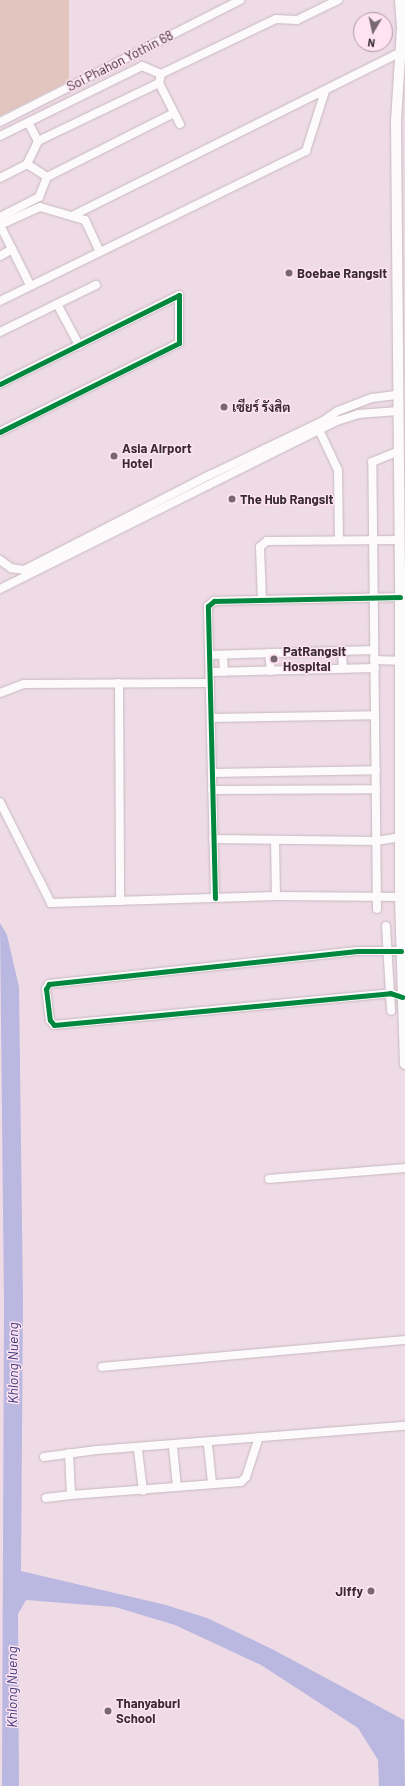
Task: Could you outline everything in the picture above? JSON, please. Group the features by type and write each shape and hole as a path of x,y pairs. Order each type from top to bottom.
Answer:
{"highway":[{"path":"400,570 403,594"}],"main road":[{"path":"400,0 402,28 396,122 400,570"},
{"path":"402,28 405,13"},
{"path":"403,594 399,661 400,897 405,1064"}],"street":[{"name":"Soi Phahon Yothin 68","path":"0,122 240,0"},
{"path":"0,136 142,66 161,74 276,18 297,20 338,0"},
{"path":"72,216 401,52"},
{"path":"161,74 159,83 180,124"},
{"path":"0,178 27,164 38,142 159,83"},
{"path":"0,300 99,250 307,151 325,91"},
{"path":"0,216 39,197 47,177 174,113"},
{"path":"28,122 38,142"},
{"path":"27,164 47,177"},
{"path":"30,285 0,225 40,207 85,220 99,250"},
{"path":"0,256 12,249"},
{"path":"0,332 96,285"},
{"path":"0,384 179,295 179,343 0,432"},
{"path":"57,304 79,345"},
{"path":"1,561 12,568 24,570 210,475 323,421 338,411 361,402 398,395"},
{"path":"361,402 363,413"},
{"path":"0,590 338,421 363,413 398,411"},
{"path":"319,430 338,470 339,540"},
{"path":"377,909 372,462 399,451"},
{"path":"262,600 260,547 267,542 373,539 400,540"},
{"path":"214,898 208,606 214,601 374,598 403,594"},
{"path":"209,655 374,650"},
{"path":"342,651 343,669"},
{"path":"269,654 271,671"},
{"path":"223,655 224,672"},
{"path":"210,672 343,669 399,661"},
{"path":"119,683 120,901"},
{"path":"0,694 24,684 210,683"},
{"path":"211,718 375,715"},
{"path":"212,773 376,770"},
{"path":"212,790 376,789"},
{"path":"0,802 51,903 276,896 400,897"},
{"path":"213,840 376,841 400,837"},
{"path":"275,840 276,896"},
{"path":"386,926 391,1011"},
{"path":"401,951 357,951 49,984 46,989 50,1020 54,1024 390,993 402,997"},
{"path":"269,1179 405,1168"},
{"path":"102,1366 405,1340"},
{"path":"44,1457 69,1453 405,1426"},
{"path":"46,1498 142,1491 244,1480 259,1437"},
{"path":"208,1445 212,1484"},
{"path":"173,1447 176,1487"},
{"path":"138,1450 142,1491"},
{"path":"69,1453 71,1496"}],"shaded area":[{"path":"0,0 69,0 69,81 0,116"}],"water":[{"name":"Khlong Nueng","path":"0,923 7,935 19,987 23,1300 21,1571 166,1605 207,1618 272,1649 404,1720 405,1786 379,1786 378,1760 358,1728 261,1665 175,1625 115,1607 26,1600 18,1614 19,1786 2,1786 4,1305"}],"cycle path":[{"path":"0,384 179,295 179,343 0,432"},
{"path":"215,898 208,606 214,601 400,597"},
{"path":"401,951 357,951 49,984 46,989 50,1020 54,1025 390,993 402,997"}],"place":[{"name":"Boebae Rangsit","path":"289,273"},
{"name":"เซียร์ รังสิต","path":"224,407"},
{"name":"Asia Airport Hotel","path":"114,456"},
{"name":"The Hub Rangsit","path":"232,499"},
{"name":"PatRangsit Hospital","path":"274,659"},
{"name":"Jiffy","path":"371,1591"},
{"name":"Thanyaburi School","path":"108,1711"}]}
